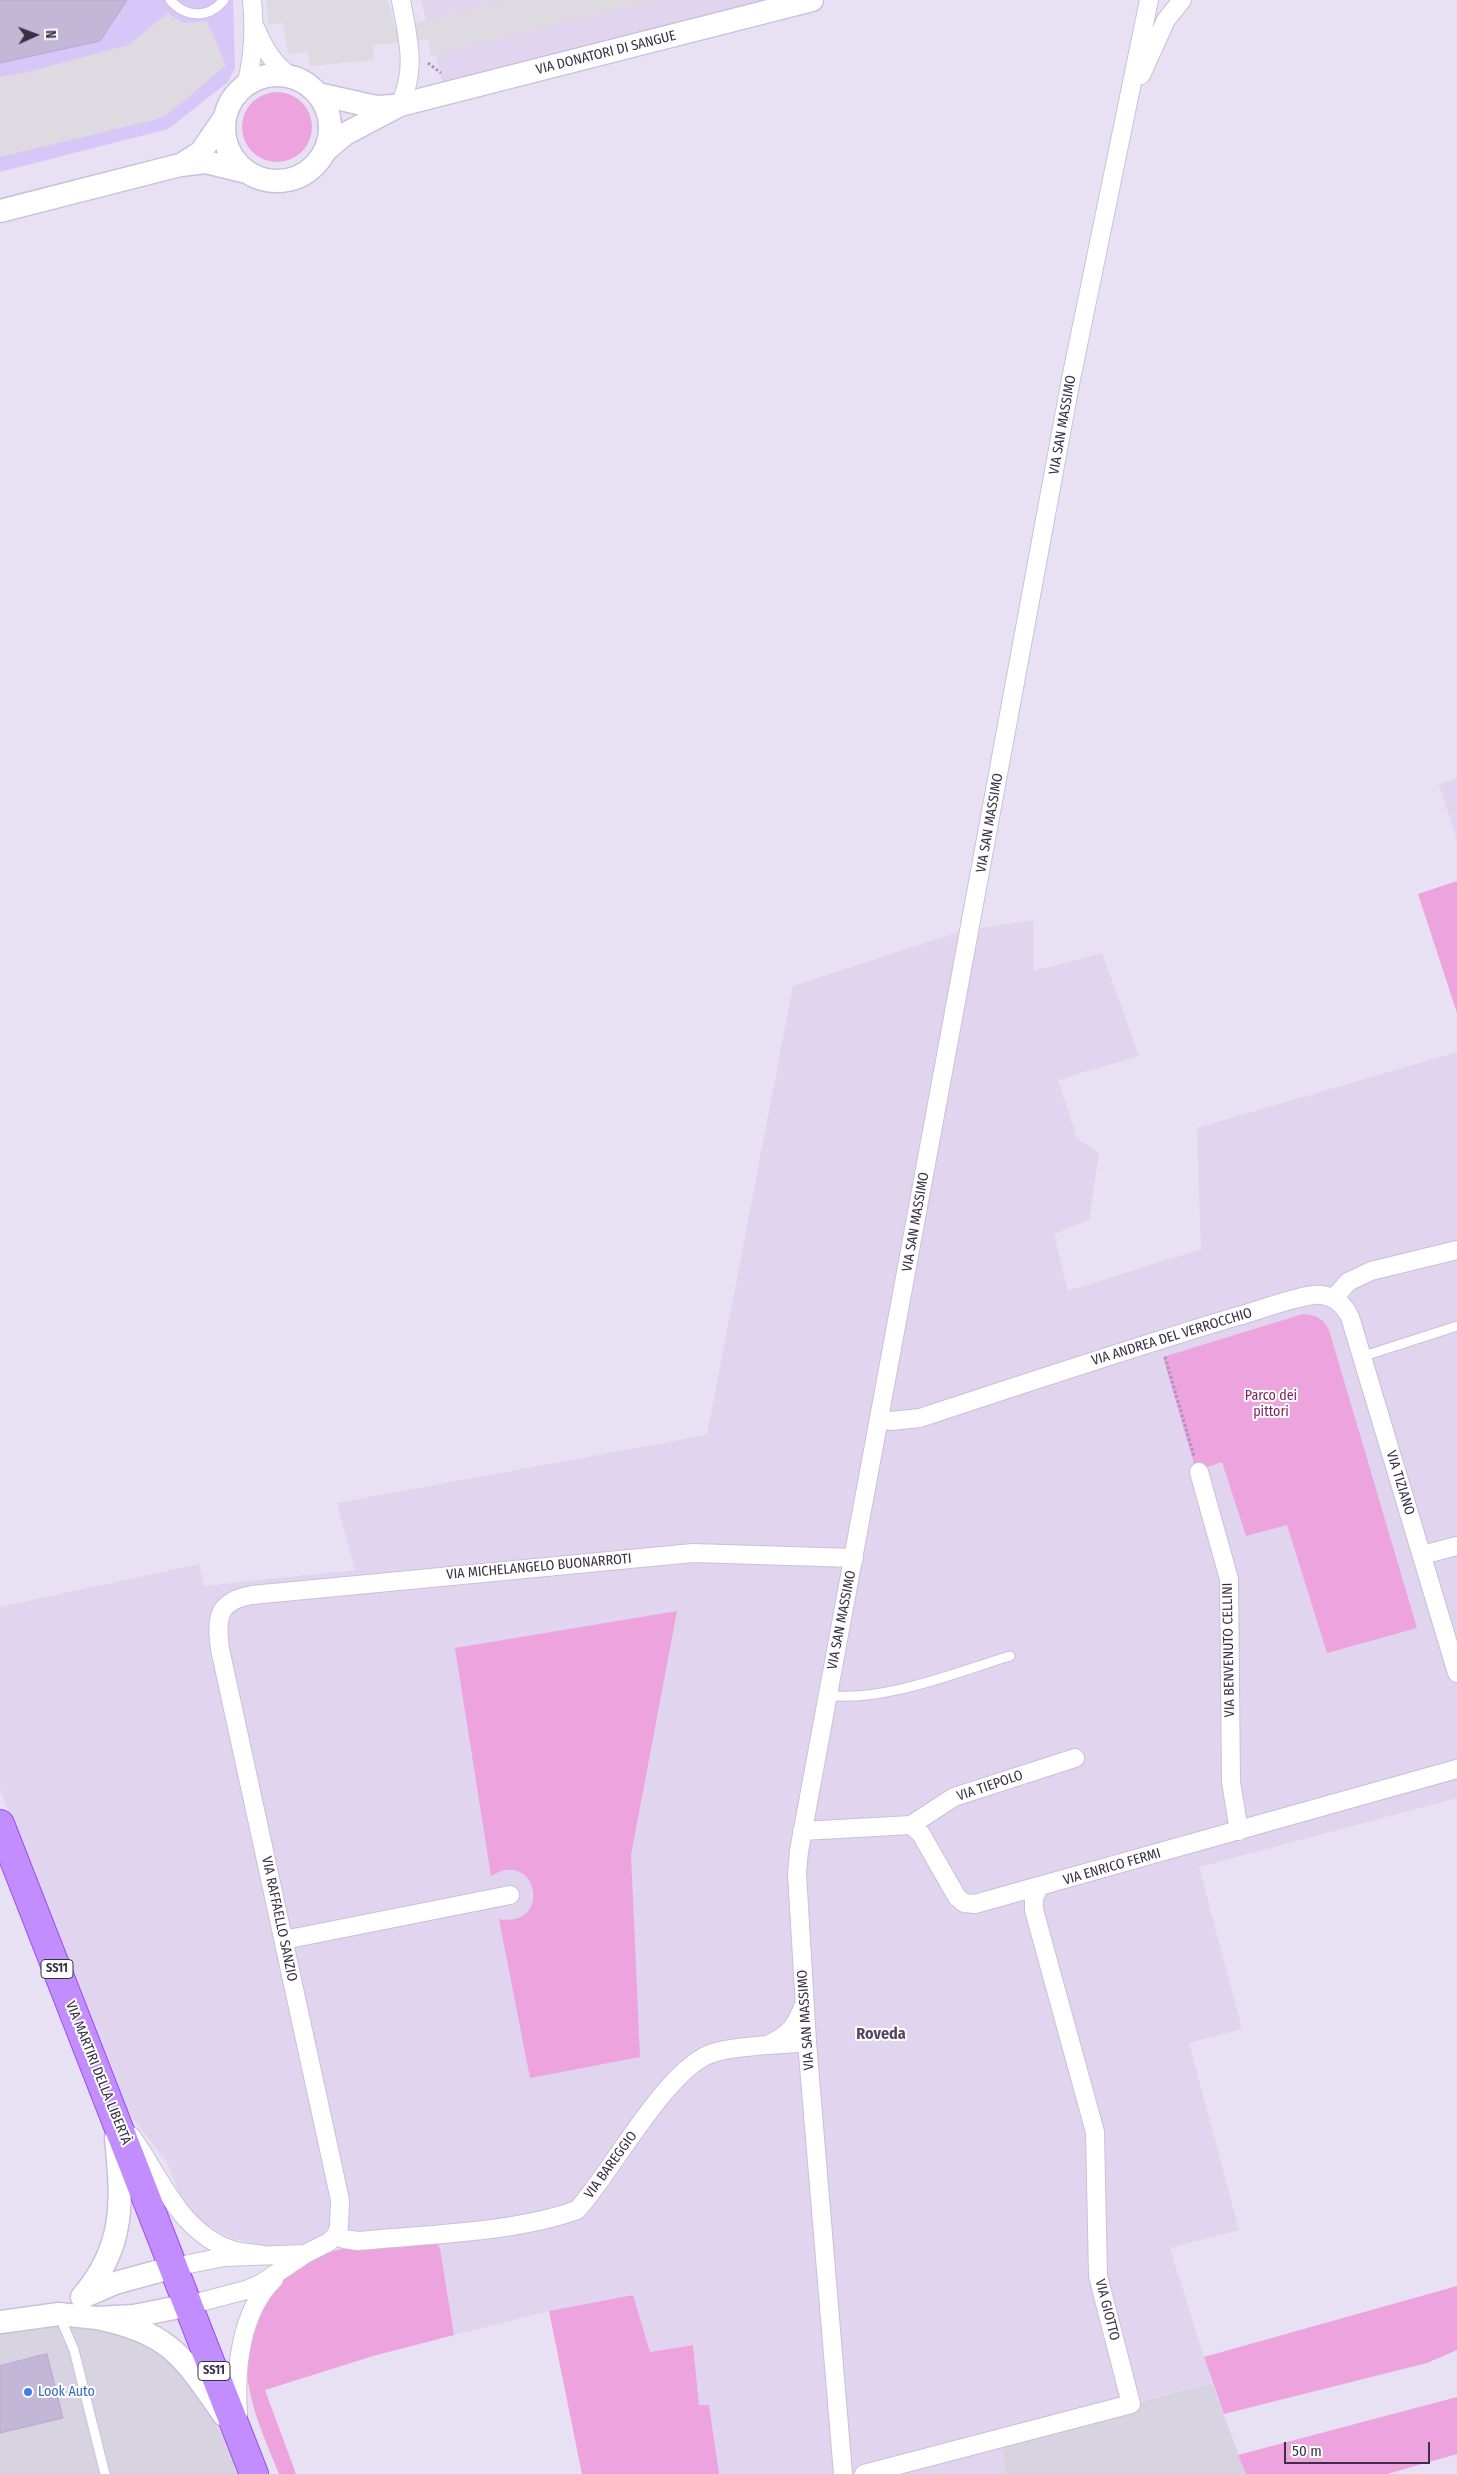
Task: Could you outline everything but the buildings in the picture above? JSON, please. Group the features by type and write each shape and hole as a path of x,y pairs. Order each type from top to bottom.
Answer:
{"main road":[{"name":"VIA MARTIRI DELLA LIBERTÀ","path":"0,1824 189,2305"},
{"name":"SS11","path":"189,2305 254,2474"}],"street":[{"path":"246,85 251,66 255,27 252,0"},
{"path":"400,106 408,86 412,61 402,0"},
{"name":"VIA DONATORI DI SANGUE","path":"318,94 376,108 400,106 812,0"},
{"name":"VIA SAN MASSIMO","path":"843,2474 807,2042 797,1873 802,1831 880,1419 1071,379 1149,0"},
{"name":"VIA SAN MASSIMO","path":"1128,102 1166,20 1182,0"},
{"path":"0,211 180,165 206,162 276,181 291,179 306,173 317,163 326,150 330,136 330,121 326,107 318,94 306,83 290,76 276,65 263,46 255,27"},
{"path":"180,165 201,152 225,117 236,94 246,85 266,76 290,76"},
{"name":"VIA DONATORI DI SANGUE","path":"326,150 345,134 400,106"},
{"path":"225,117 224,133 228,148 236,161 247,172"},
{"path":"1334,1298 1348,1282 1371,1271 1457,1250"},
{"name":"VIA ANDREA DEL VERROCCHIO","path":"880,1419 891,1421 920,1418 1160,1339 1308,1296 1321,1295 1334,1298"},
{"name":"VIA TIZIANO","path":"1334,1298 1345,1306 1350,1317 1457,1673"},
{"name":"VIA BENVENUTO CELLINI","path":"1199,1472 1229,1580 1231,1782 1239,1831"},
{"path":"1422,1555 1457,1546"},
{"name":"VIA MICHELANGELO BUONARROTI","path":"226,1605 238,1597 252,1595 693,1553 854,1558"},
{"name":"VIA RAFFAELLO SANZIO","path":"226,1605 219,1615 217,1627 220,1649 340,2200 341,2215 336,2235"},
{"name":"VIA TIEPOLO","path":"911,1825 954,1797 1075,1758"},
{"name":"VIA ENRICO FERMI","path":"911,1825 921,1834 957,1897 964,1903 975,1904 1039,1888 1457,1769"},
{"path":"802,1831 911,1825"},
{"name":"VIA GIOTTO","path":"864,2474 1131,2404 1098,2276 1095,2132 1034,1910 1034,1898 1039,1888"},
{"path":"284,1940 510,1895"},
{"path":"765,2047 789,2034 797,2023 805,2003"},
{"name":"VIA BAREGGIO","path":"336,2235 344,2239 358,2241 514,2225 559,2217 577,2210 673,2080 715,2052 807,2042"},
{"path":"114,2114 141,2150 177,2209 190,2223 216,2242 233,2250 263,2255"},
{"path":"59,2314 82,2297 92,2286 112,2253 120,2192 114,2114"},
{"path":"0,2322 59,2314 97,2318 134,2316 189,2305 246,2290 284,2269 304,2254 330,2242 336,2235"},
{"path":"82,2297 115,2284 174,2267 224,2257 304,2254"},
{"path":"239,2437 236,2393 245,2331 262,2291 284,2269"},
{"path":"97,2318 143,2331 174,2350 186,2362 239,2437"}],"lane":[{"path":"170,0 182,10 196,14 207,13 224,0"},
{"path":"1361,1357 1457,1326"},
{"path":"828,1694 846,1697 882,1694 1010,1656"},
{"path":"59,2314 74,2350 105,2474"}],"path":[{"path":"1160,1339 1199,1472"}],"shaded area":[{"path":"0,0 233,0 235,68 228,82 168,129 0,172"},
{"path":"266,0 388,0 395,28 508,0 656,0 431,56 428,40 373,45 374,60 310,66 308,52 288,54 283,23 269,25"},
{"path":"421,0 783,0 444,87"},
{"path":"168,13 183,23 207,21 226,65 167,115 154,120 0,157 0,77 28,72 128,45"},
{"path":"1457,778 1457,840 1439,784"},
{"path":"1033,920 1034,971 1102,953 1139,1056 1058,1080 1077,1138 1099,1153 1089,1220 1054,1234 1068,1291 1201,1249 1197,1128 1457,1052 1457,1798 1199,1867 1242,2029 1189,2043 1239,2230 1170,2248 1212,2383 1003,2435 1005,2474 847,2474 803,1871 970,930"},
{"path":"962,931 797,1829 839,2474 719,2474 709,2406 699,2406 693,2345 650,2352 633,2295 549,2311 454,2335 440,2248 434,2237 260,2246 232,2238 202,2223 184,2204 166,2161 125,2108 0,1790 0,1607 199,1564 204,1586 355,1570 337,1503 707,1435 793,986"},
{"path":"61,2323 136,2338 175,2366 227,2441 240,2474 0,2474 0,2332"},
{"path":"1212,2383 1246,2474 1005,2474 1003,2438"}],"green space":[{"path":"277,92 290,95 302,102 309,114 312,127 309,140 302,152 290,159 277,162 264,159 252,152 245,140 242,127 245,114 252,102 264,95"},
{"path":"1457,881 1457,1013 1418,894"},
{"name":"Parco dei pittori","path":"1303,1314 1319,1318 1329,1330 1417,1628 1327,1653 1287,1525 1246,1536 1222,1462 1196,1471 1163,1357"},
{"path":"677,1611 631,1855 640,2057 530,2078 499,1919 516,1919 527,1912 533,1902 533,1890 528,1879 520,1872 507,1870 491,1876 455,1648"},
{"path":"435,2240 440,2248 454,2335 373,2356 265,2390 296,2474 279,2474 254,2409 247,2368 248,2349 253,2330 260,2312 271,2295 283,2280 298,2268 315,2258 333,2251 371,2245"},
{"path":"1457,2286 1457,2350 1427,2363 1224,2414 1204,2357"},
{"path":"633,2295 650,2352 693,2345 699,2405 709,2405 719,2474 582,2474 549,2311"},
{"path":"1457,2397 1457,2454 1387,2474 1246,2474 1238,2455"}],"place":[{"name":"Look Auto","path":"28,2392"}],"district":[{"name":"Roveda","path":"881,2035"}]}
